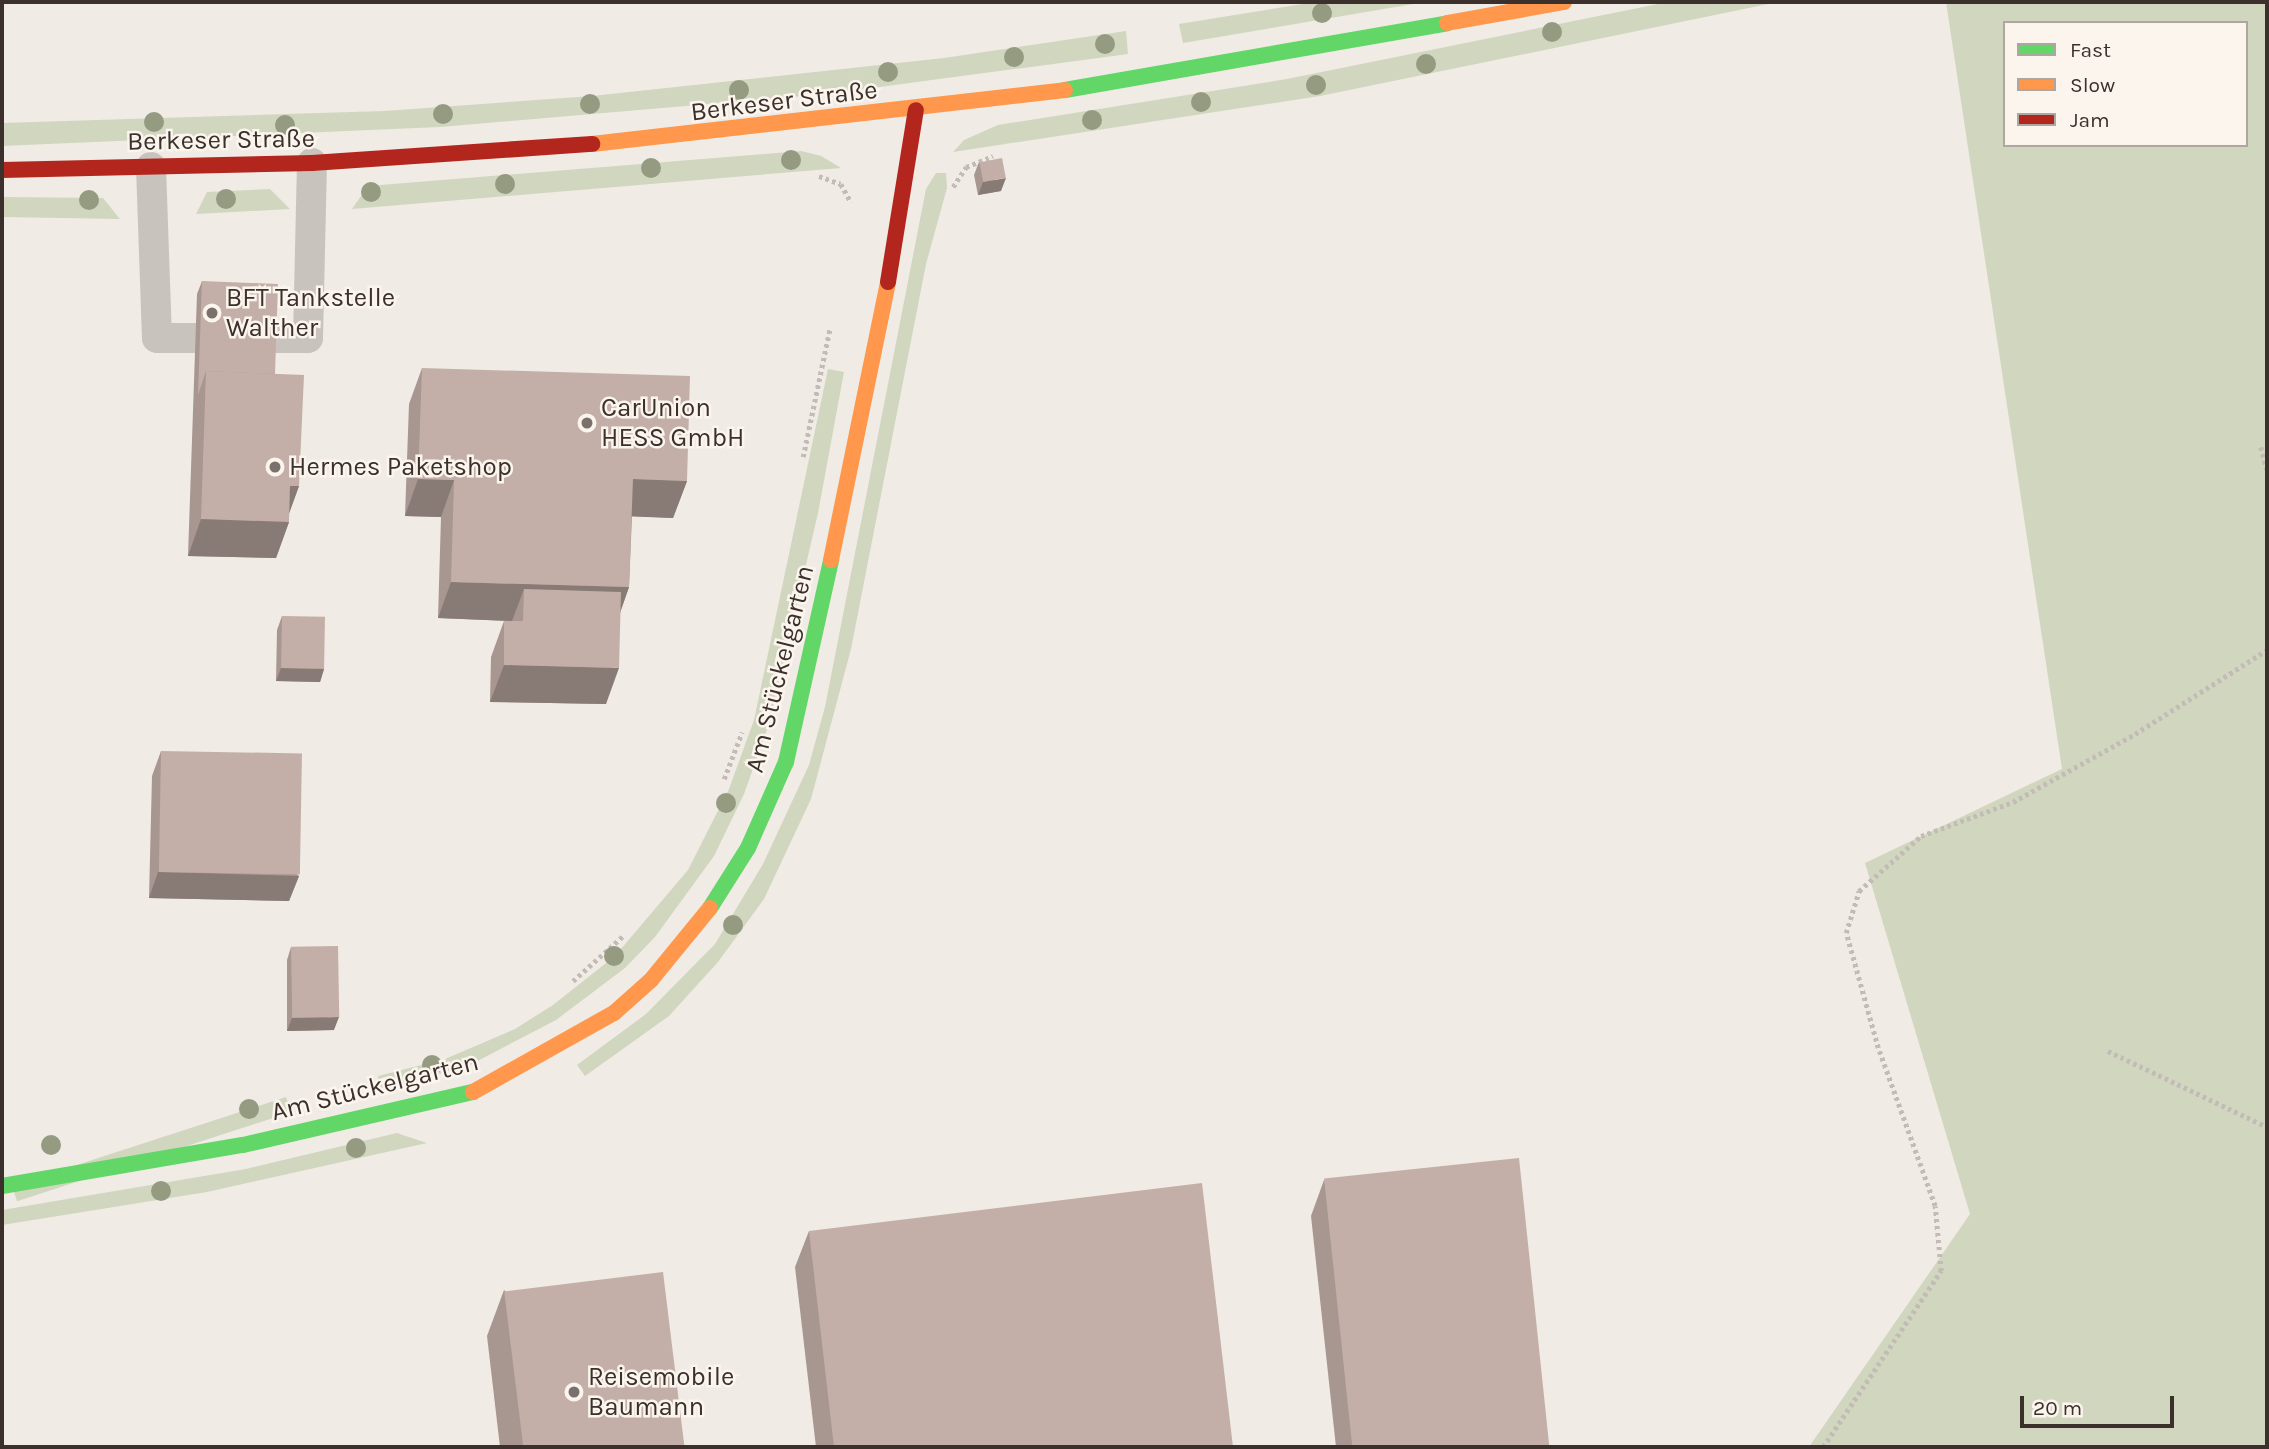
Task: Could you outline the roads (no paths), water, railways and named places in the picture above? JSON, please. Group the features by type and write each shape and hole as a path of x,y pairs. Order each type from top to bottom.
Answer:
{"street":[{"name":"Berkeser Straße","path":"2,170 312,163 673,138 916,110 1191,69 1564,2"},
{"name":"Am Stückelgarten","path":"2,1186 243,1145 478,1091 558,1048 614,1013 651,980 722,893 757,829 786,762 876,356 916,110"}],"lane":[{"path":"151,167 158,338 308,338 312,163"}],"place":[{"name":"BFT Tankstelle Walther","path":"212,313"},
{"name":"CarUnion HESS GmbH","path":"587,423"},
{"name":"Hermes Paketshop","path":"275,467"},
{"name":"Reisemobile Baumann","path":"574,1392"}]}
